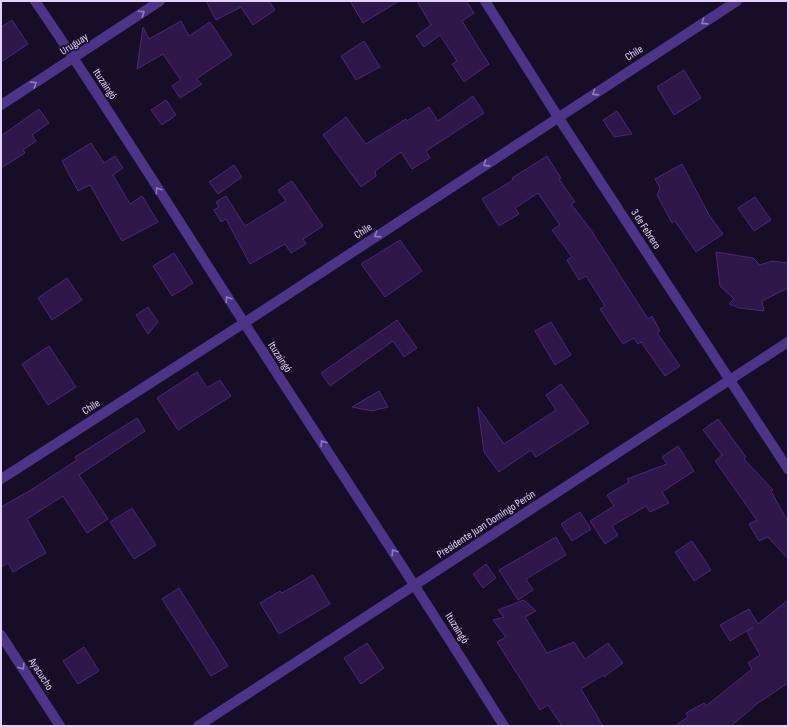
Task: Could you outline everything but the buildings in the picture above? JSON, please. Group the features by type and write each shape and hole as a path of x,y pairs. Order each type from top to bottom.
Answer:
{"street":[{"name":"Ituzaingó","path":"35,1 74,58 244,323 415,584 504,726"},
{"name":"Uruguay","path":"1,105 160,1"},
{"name":"3 de Febrero","path":"485,1 558,117 788,469"},
{"name":"Chile","path":"1,479 244,323 737,1"},
{"name":"Presidente Juan Domingo Perón","path":"198,726 788,342"},
{"name":"Ayacucho","path":"1,635 60,726"}]}
